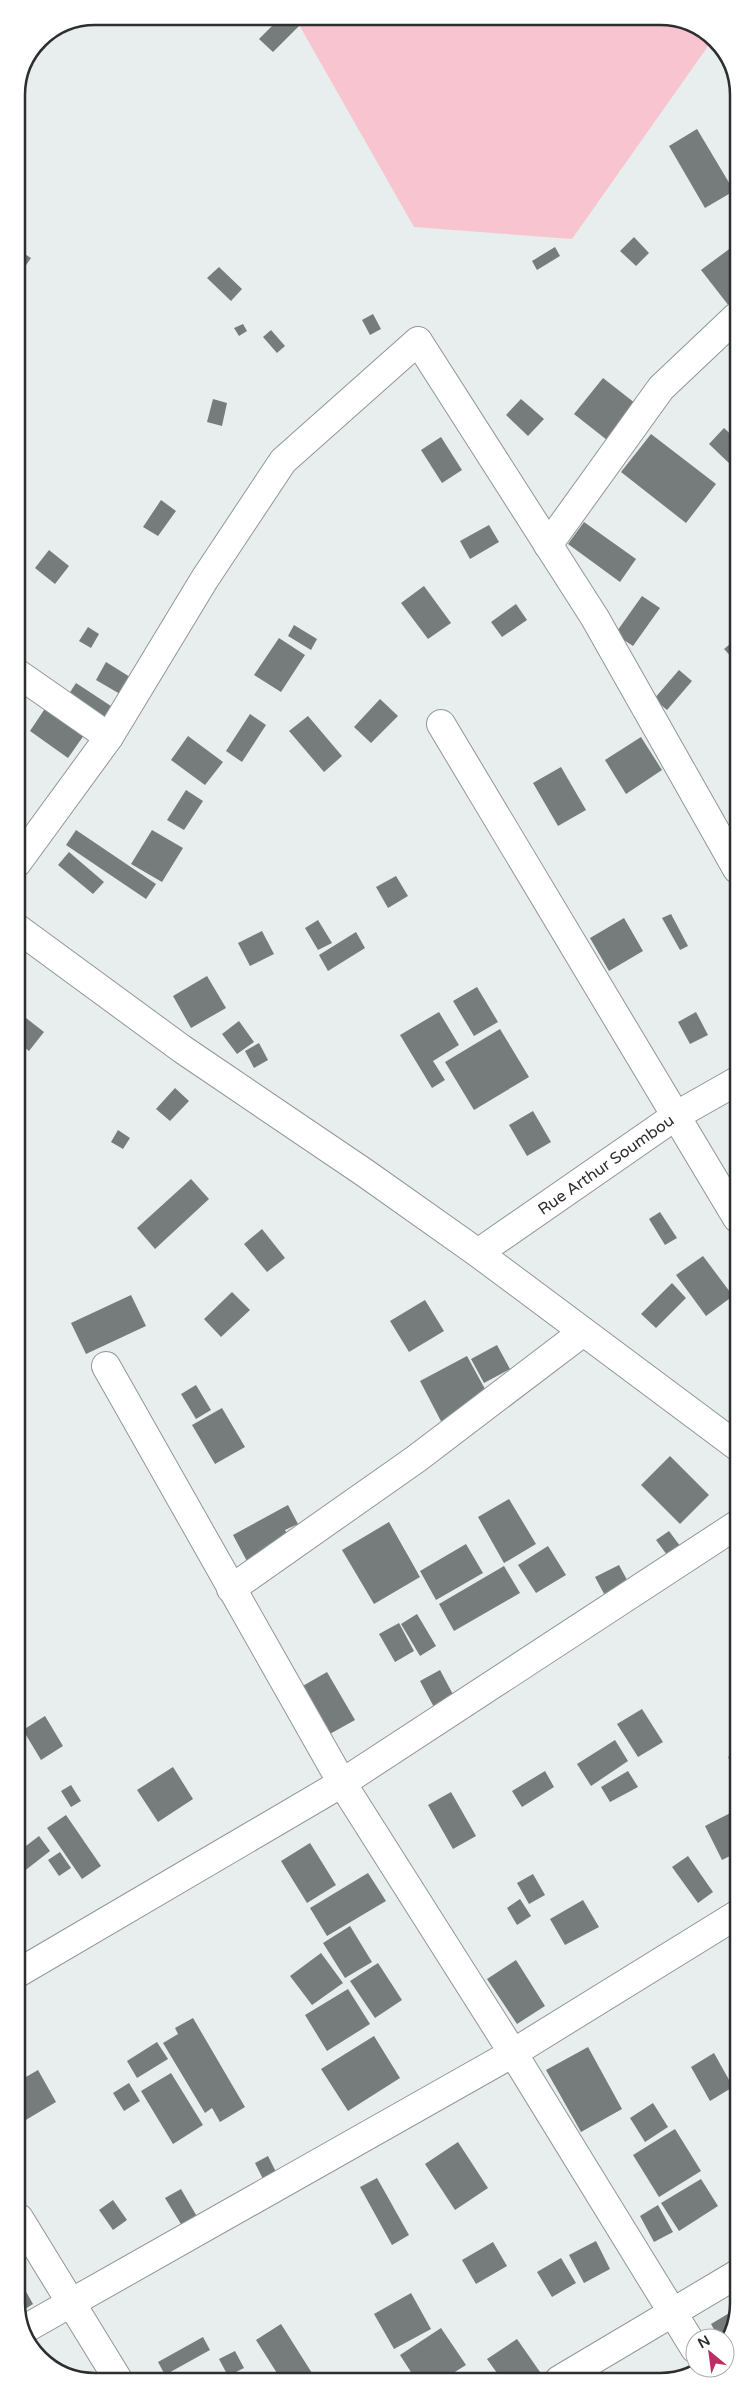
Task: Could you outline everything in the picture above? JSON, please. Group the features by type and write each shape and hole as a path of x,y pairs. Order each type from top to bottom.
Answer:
{"street":[{"path":"548,544 661,388 730,324"},
{"path":"25,852 109,738 204,580 283,462 418,341 595,618 730,856"},
{"path":"25,678 109,738"},
{"path":"441,724 730,1204"},
{"path":"25,934 182,1049 365,1173 478,1253 730,1441"},
{"name":"Rue Arthur Soumbou","path":"478,1253 677,1115 730,1085"},
{"path":"231,1589 416,1459 583,1332"},
{"path":"106,1366 342,1783 513,2053 685,2333"},
{"path":"25,1969 342,1783 730,1529"},
{"path":"29,2326 513,2053 730,1919"},
{"path":"25,2228 114,2373"},
{"path":"571,2373 730,2278"}],"shaded area":[{"path":"299,25 664,25 673,26 695,34 708,46 572,239 414,227"}],"building":[{"path":"273,25 300,25 273,52 259,39"},
{"path":"697,129 730,184 730,193 705,208 669,146"},
{"path":"634,237 649,253 636,266 620,251"},
{"path":"555,247 560,256 537,270 532,261"},
{"path":"730,248 729,306 701,270"},
{"path":"25,254 31,258 25,267"},
{"path":"219,267 242,289 231,301 207,278"},
{"path":"373,314 381,329 370,335 362,320"},
{"path":"243,324 247,331 239,336 234,328"},
{"path":"271,330 285,346 277,353 263,337"},
{"path":"603,378 640,407 607,440 574,414"},
{"path":"213,399 227,403 222,426 207,422"},
{"path":"521,399 544,419 528,436 506,415"},
{"path":"724,428 730,434 730,464 709,444"},
{"path":"651,434 716,484 686,523 621,472"},
{"path":"441,437 462,470 442,483 421,450"},
{"path":"161,500 176,511 158,536 143,527"},
{"path":"584,522 636,559 620,582 568,544"},
{"path":"489,525 499,542 470,559 460,541"},
{"path":"49,550 69,566 55,584 35,568"},
{"path":"424,586 451,623 428,639 401,603"},
{"path":"642,596 660,608 633,646 615,634"},
{"path":"516,604 527,620 502,637 491,622"},
{"path":"294,625 317,639 311,650 288,636"},
{"path":"88,627 99,634 91,648 79,641"},
{"path":"279,638 305,655 281,692 254,675"},
{"path":"730,644 730,655 724,649"},
{"path":"106,662 130,677 120,694 96,680"},
{"path":"679,670 692,681 667,710 654,699"},
{"path":"76,683 114,708 103,725 65,700"},
{"path":"380,699 398,716 371,743 354,727"},
{"path":"50,701 89,728 68,758 30,731"},
{"path":"250,714 266,725 242,762 226,751"},
{"path":"308,716 342,756 324,772 289,731"},
{"path":"188,736 223,762 205,785 171,760"},
{"path":"641,737 662,770 626,794 605,760"},
{"path":"561,767 586,810 558,826 533,783"},
{"path":"186,790 203,801 184,830 167,820"},
{"path":"76,830 156,884 146,899 66,845"},
{"path":"152,830 183,848 162,882 131,864"},
{"path":"69,852 104,882 93,894 58,865"},
{"path":"396,876 408,896 388,908 376,887"},
{"path":"671,914 688,946 680,950 662,918"},
{"path":"624,918 643,951 609,971 590,938"},
{"path":"318,920 332,943 318,950 305,928"},
{"path":"262,931 274,954 250,966 238,943"},
{"path":"356,932 365,948 328,971 319,955"},
{"path":"207,976 226,1008 191,1028 173,996"},
{"path":"477,987 498,1022 474,1036 453,1001"},
{"path":"439,1012 459,1045 433,1061 445,1080 432,1088 400,1035"},
{"path":"696,1012 708,1035 690,1044 678,1022"},
{"path":"25,1017 44,1032 29,1051 25,1048"},
{"path":"239,1021 254,1042 237,1054 222,1034"},
{"path":"500,1029 529,1077 474,1110 445,1062"},
{"path":"259,1043 268,1060 254,1068 245,1051"},
{"path":"175,1088 189,1101 170,1121 156,1109"},
{"path":"533,1111 551,1142 527,1156 509,1125"},
{"path":"118,1130 130,1138 123,1149 111,1142"},
{"path":"191,1179 209,1199 155,1249 137,1228"},
{"path":"660,1212 677,1238 665,1245 649,1219"},
{"path":"262,1229 285,1258 267,1272 244,1244"},
{"path":"703,1256 730,1292 730,1298 706,1316 676,1275"},
{"path":"672,1283 686,1298 656,1328 641,1314"},
{"path":"232,1292 250,1310 221,1337 204,1319"},
{"path":"131,1295 146,1326 86,1354 71,1323"},
{"path":"425,1300 444,1331 409,1352 390,1321"},
{"path":"497,1345 510,1369 484,1383 471,1359"},
{"path":"467,1356 491,1400 443,1425 420,1381"},
{"path":"196,1385 211,1410 196,1419 181,1394"},
{"path":"222,1408 245,1447 215,1464 192,1425"},
{"path":"670,1456 709,1495 680,1524 641,1485"},
{"path":"509,1499 536,1544 504,1563 478,1517"},
{"path":"288,1505 298,1524 285,1530 292,1542 249,1565 233,1535"},
{"path":"389,1522 420,1577 374,1604 342,1550"},
{"path":"669,1531 686,1554 673,1563 656,1540"},
{"path":"466,1544 483,1573 436,1600 420,1571"},
{"path":"548,1546 566,1575 536,1593 518,1565"},
{"path":"619,1565 633,1591 609,1603 595,1577"},
{"path":"504,1566 520,1593 454,1631 439,1604"},
{"path":"417,1614 436,1646 420,1656 401,1624"},
{"path":"399,1623 414,1651 395,1662 379,1634"},
{"path":"440,1670 457,1702 437,1713 420,1681"},
{"path":"327,1672 355,1720 328,1735 301,1687"},
{"path":"642,1709 663,1742 638,1757 617,1724"},
{"path":"45,1716 63,1746 41,1760 25,1733 25,1729"},
{"path":"615,1740 628,1761 591,1786 577,1764"},
{"path":"173,1767 193,1799 158,1822 137,1790"},
{"path":"545,1771 554,1787 522,1807 512,1791"},
{"path":"628,1771 638,1787 610,1802 601,1787"},
{"path":"71,1785 81,1801 71,1807 61,1791"},
{"path":"451,1792 476,1836 453,1849 428,1805"},
{"path":"730,1813 730,1856 722,1860 705,1826"},
{"path":"66,1815 101,1866 82,1879 47,1828"},
{"path":"39,1836 50,1851 25,1871 25,1847"},
{"path":"310,1843 336,1885 307,1903 281,1861"},
{"path":"60,1852 71,1868 59,1876 48,1860"},
{"path":"688,1856 713,1892 698,1903 672,1867"},
{"path":"368,1873 386,1901 327,1936 310,1908"},
{"path":"533,1874 545,1895 529,1904 517,1883"},
{"path":"520,1899 531,1916 517,1925 507,1908"},
{"path":"583,1900 599,1927 565,1945 550,1919"},
{"path":"350,1926 372,1962 345,1978 323,1943"},
{"path":"321,1953 343,1983 312,2005 290,1976"},
{"path":"516,1960 545,2006 517,2024 487,1979"},
{"path":"378,1963 402,2000 375,2018 350,1981"},
{"path":"348,1989 370,2024 327,2051 305,2015"},
{"path":"193,2018 245,2107 220,2122 212,2108 205,2113 163,2043 178,2034 175,2028"},
{"path":"374,2036 400,2078 348,2111 321,2069"},
{"path":"157,2042 168,2059 137,2078 127,2061"},
{"path":"588,2047 622,2109 581,2132 546,2070"},
{"path":"714,2053 730,2082 730,2089 710,2101 691,2067"},
{"path":"38,2070 56,2102 25,2120 25,2078"},
{"path":"171,2073 203,2125 173,2144 141,2091"},
{"path":"129,2083 140,2101 124,2111 113,2093"},
{"path":"653,2103 668,2127 645,2142 630,2118"},
{"path":"675,2129 701,2171 659,2197 633,2155"},
{"path":"458,2142 488,2188 455,2210 425,2164"},
{"path":"268,2156 277,2174 264,2181 255,2163"},
{"path":"377,2178 409,2235 392,2245 360,2187"},
{"path":"701,2179 718,2206 679,2231 661,2203"},
{"path":"181,2189 199,2220 184,2229 165,2198"},
{"path":"113,2200 127,2220 113,2230 99,2210"},
{"path":"658,2205 673,2232 654,2242 640,2216"},
{"path":"596,2241 610,2269 584,2283 569,2255"},
{"path":"493,2242 507,2266 476,2284 462,2260"},
{"path":"561,2258 576,2283 552,2297 537,2272"},
{"path":"25,2290 33,2304 26,2309"},
{"path":"411,2293 431,2329 394,2349 374,2314"},
{"path":"729,2313 725,2328 713,2328 711,2324"},
{"path":"281,2324 312,2373 277,2373 256,2340"},
{"path":"441,2328 466,2365 453,2373 412,2373 400,2355"},
{"path":"203,2337 210,2350 169,2373 164,2373 158,2362"},
{"path":"517,2339 540,2372 497,2373 487,2359"},
{"path":"235,2351 244,2368 234,2373 226,2373 219,2359"}]}
